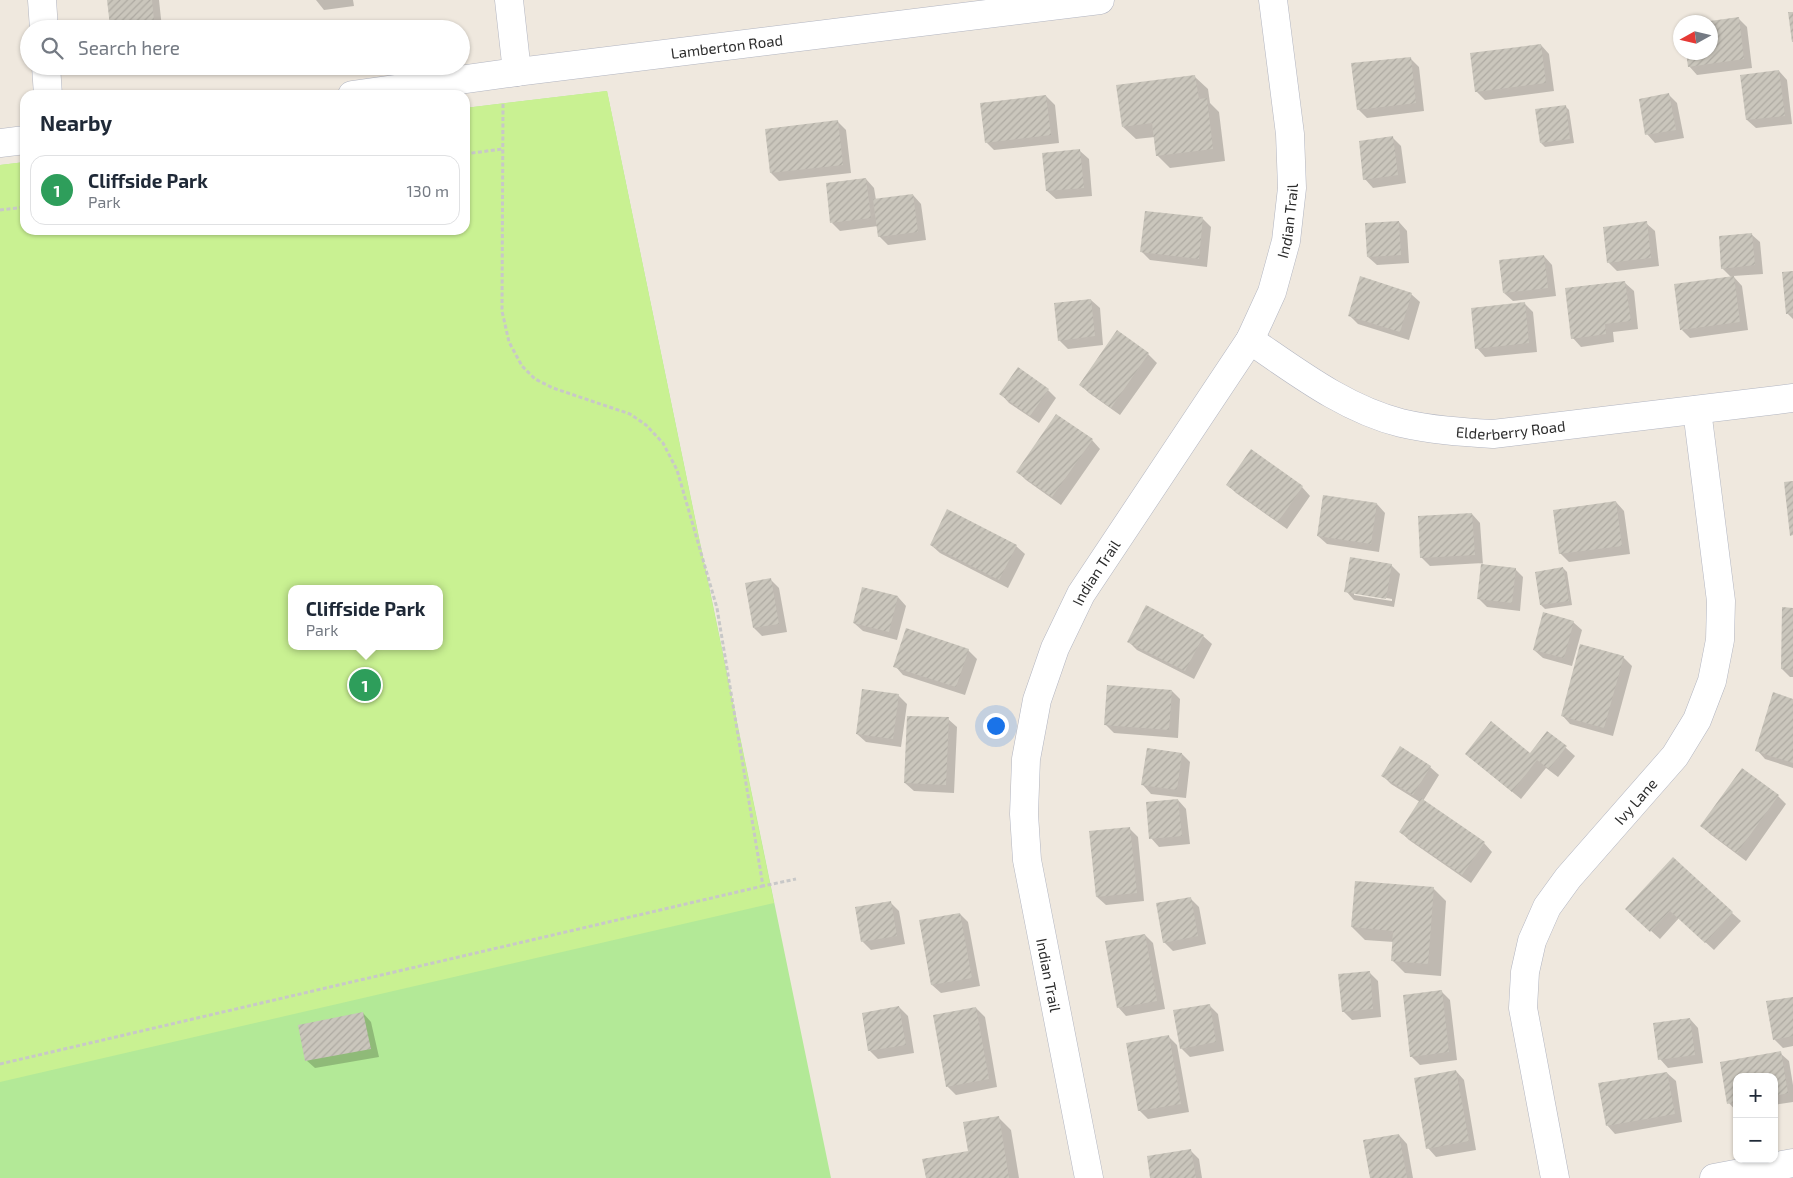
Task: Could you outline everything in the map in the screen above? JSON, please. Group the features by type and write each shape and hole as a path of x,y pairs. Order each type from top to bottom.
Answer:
{"street":[{"path":"42,0 43,20"},
{"path":"509,0 510,73"},
{"name":"Lamberton Road","path":"388,90 510,73 1100,0"},
{"name":"Indian Trail","path":"1089,1178 1027,860 1024,814 1026,759 1037,700 1054,648 1081,594 1250,340 1272,292 1286,241 1292,188 1290,134 1273,0"},
{"path":"47,75 48,90"},
{"path":"0,143 20,141"},
{"name":"Elderberry Road","path":"1250,340 1311,382 1354,406 1399,423 1444,432 1492,434 1793,398"},
{"name":"Ivy Lane","path":"1555,1178 1523,1008 1525,972 1532,941 1547,907 1568,878 1675,756 1697,720 1712,681 1720,640 1720,601 1697,410"},
{"path":"1714,1178 1793,1163"}],"path":[{"path":"510,73 502,150 502,311 509,342 522,366 535,379 553,388 630,414 646,425 663,443 677,470 717,608 763,886"},
{"path":"470,153 502,150"},
{"path":"0,210 20,208"},
{"path":"0,1064 796,879"}],"green space":[{"path":"607,91 831,1178 0,1178 0,165 20,163 20,235 470,235 470,107"},
{"path":"607,91 774,903 0,1082 0,165 20,163 20,235 470,235 470,107"}],"building":[{"path":"107,0 152,0 154,20 109,20"},
{"path":"1788,12 1793,12 1793,42 1792,42"},
{"path":"1739,17 1744,59 1688,67 1687,60 1718,60 1718,20"},
{"path":"1541,44 1546,83 1475,92 1470,53"},
{"path":"1411,57 1416,103 1357,110 1351,63"},
{"path":"1779,70 1785,116 1746,120 1740,75"},
{"path":"1195,75 1199,99 1207,98 1213,149 1156,156 1152,123 1122,127 1116,85"},
{"path":"1669,93 1676,130 1645,135 1639,99"},
{"path":"1046,95 1051,135 985,143 980,103"},
{"path":"1566,105 1570,139 1540,143 1535,109"},
{"path":"838,120 843,165 770,173 765,129"},
{"path":"1393,136 1398,175 1363,180 1359,141"},
{"path":"1080,149 1084,188 1046,191 1042,153"},
{"path":"866,178 871,218 830,223 826,183"},
{"path":"913,194 918,232 878,237 873,199"},
{"path":"1145,211 1203,217 1199,259 1140,252"},
{"path":"1399,221 1401,255 1367,257 1365,223"},
{"path":"1647,221 1651,258 1607,263 1603,227"},
{"path":"1752,233 1755,265 1721,269 1719,236"},
{"path":"1544,255 1548,288 1503,293 1499,260"},
{"path":"1793,271 1793,313 1786,314 1782,272"},
{"path":"1360,276 1412,293 1400,332 1348,316"},
{"path":"1734,276 1740,322 1680,330 1674,284"},
{"path":"1625,281 1631,321 1605,324 1606,334 1571,339 1565,288"},
{"path":"1091,299 1095,336 1058,341 1054,303"},
{"path":"1525,302 1529,343 1475,349 1471,308"},
{"path":"1117,330 1149,353 1111,408 1079,385"},
{"path":"1018,367 1049,389 1030,416 999,394"},
{"path":"1056,414 1093,439 1052,497 1016,472"},
{"path":"1251,449 1303,486 1278,522 1226,485"},
{"path":"1793,481 1793,535 1790,536 1784,482"},
{"path":"1323,495 1377,503 1371,544 1317,536"},
{"path":"1616,501 1622,546 1559,554 1553,510"},
{"path":"947,509 1017,545 999,580 930,545"},
{"path":"1472,513 1475,555 1420,558 1418,516"},
{"path":"1350,557 1392,564 1386,599 1344,592"},
{"path":"1481,564 1516,568 1512,603 1477,599"},
{"path":"1563,567 1569,601 1540,605 1535,572"},
{"path":"771,578 779,624 753,628 745,583"},
{"path":"862,587 898,596 889,632 853,623"},
{"path":"1146,605 1204,635 1185,671 1127,642"},
{"path":"1782,607 1793,608 1793,670 1781,669"},
{"path":"1543,612 1574,621 1564,658 1533,650"},
{"path":"906,628 969,649 956,687 893,667"},
{"path":"1580,644 1624,656 1604,728 1561,716"},
{"path":"1107,685 1172,690 1169,730 1104,725"},
{"path":"862,689 899,694 893,739 856,734"},
{"path":"1773,692 1793,699 1793,763 1755,751"},
{"path":"907,716 949,717 946,785 904,783"},
{"path":"1491,721 1530,753 1547,731 1567,746 1549,769 1537,760 1512,792 1465,754"},
{"path":"1400,746 1431,766 1413,795 1381,776"},
{"path":"1147,748 1182,753 1177,790 1141,785"},
{"path":"1742,768 1779,795 1737,853 1700,826"},
{"path":"1421,798 1485,842 1462,875 1399,832"},
{"path":"1178,799 1182,836 1149,839 1146,802"},
{"path":"1130,827 1137,893 1096,897 1089,831"},
{"path":"1673,857 1733,912 1705,943 1670,911 1650,932 1625,909"},
{"path":"1355,881 1434,887 1428,964 1391,961 1393,931 1351,927"},
{"path":"1191,897 1198,936 1163,943 1156,903"},
{"path":"891,901 897,936 861,942 855,907"},
{"path":"960,913 972,978 931,985 919,920"},
{"path":"1145,934 1157,1001 1117,1008 1105,941"},
{"path":"1370,971 1373,1009 1342,1012 1338,974"},
{"path":"1442,990 1449,1052 1410,1057 1403,995"},
{"path":"1793,997 1793,1036 1773,1040 1766,1001"},
{"path":"1210,1004 1216,1042 1180,1049 1173,1010"},
{"path":"899,1006 906,1045 868,1051 862,1013"},
{"path":"976,1007 989,1079 946,1087 933,1015"},
{"path":"363,1012 371,1049 305,1061 298,1025"},
{"path":"1690,1018 1695,1055 1658,1060 1653,1023"},
{"path":"1169,1035 1181,1104 1138,1111 1126,1043"},
{"path":"1781,1051 1788,1093 1778,1095 1778,1073 1733,1073 1733,1103 1727,1104 1720,1062"},
{"path":"1456,1070 1469,1141 1426,1149 1414,1078"},
{"path":"1667,1072 1675,1114 1606,1126 1598,1083"},
{"path":"999,1116 1009,1178 926,1178 922,1159 968,1151 963,1122"},
{"path":"1399,1134 1407,1178 1370,1178 1363,1140"},
{"path":"1191,1149 1196,1178 1150,1178 1147,1156"}],"place":[{"name":"Cliffside Park","path":"365,685"}]}
